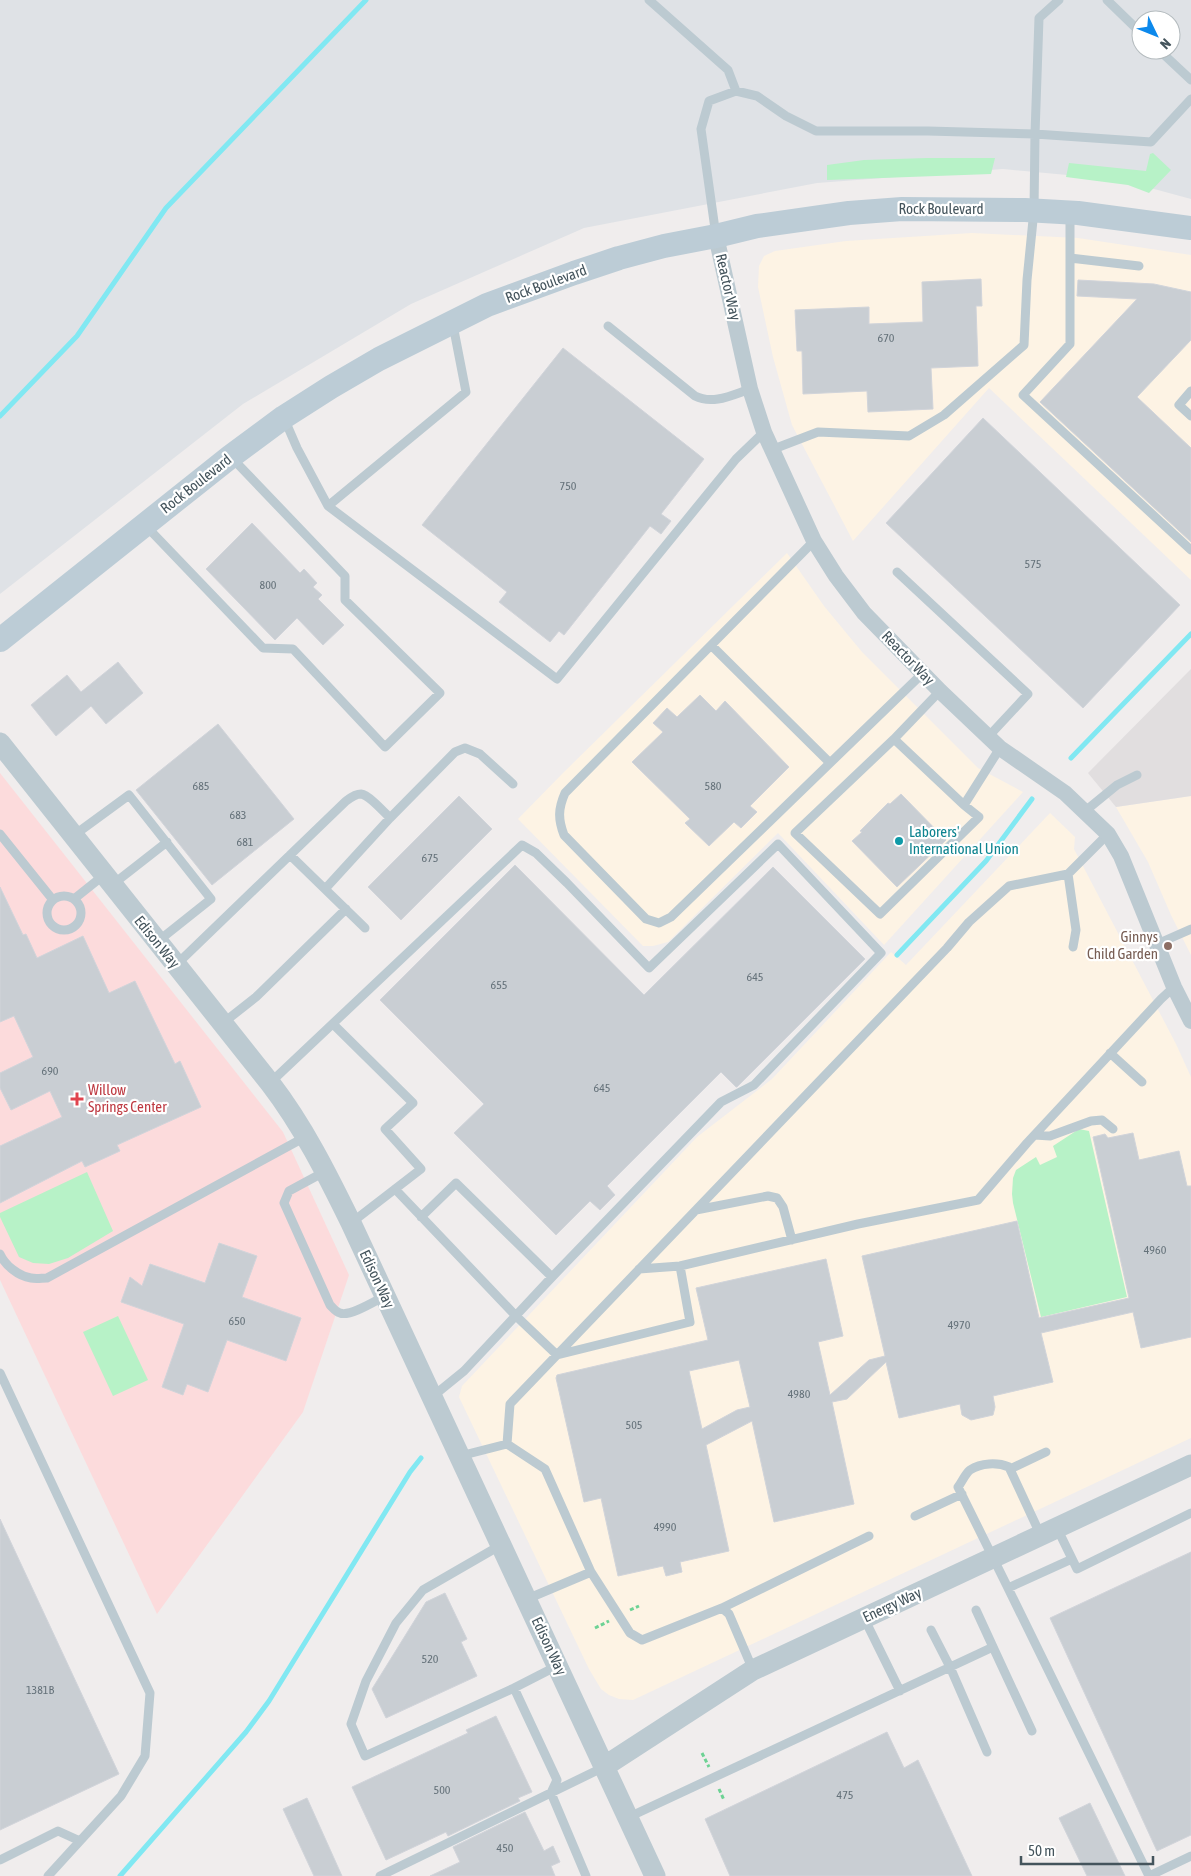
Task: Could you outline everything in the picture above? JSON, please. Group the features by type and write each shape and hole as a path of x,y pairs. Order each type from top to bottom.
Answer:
{"main road":[{"name":"Rock Boulevard","path":"0,640 230,456 284,418 378,359 487,305 529,289 620,258 664,246 757,226 858,212 911,209 1034,210 1070,212 1191,228"}],"street":[{"name":"Reactor Way","path":"716,236 750,388 764,432 814,541 836,576 864,612 940,691 994,742 1065,793 1108,834 1124,862 1174,987 1189,1012"},
{"name":"Edison Way","path":"0,743 290,1108 307,1136 351,1222 655,1876"},
{"name":"Energy Way","path":"604,1766 753,1670 1191,1465"}],"lane":[{"path":"649,0 728,70 736,91"},
{"path":"771,450 818,432 909,436 944,415 1024,345 1027,280 1034,210 1039,18 1059,0"},
{"path":"1107,0 1131,23"},
{"path":"1170,60 1191,80"},
{"path":"716,236 701,129 709,101 736,91 757,96 786,116 816,131 928,131 1035,134 1152,142 1191,99"},
{"path":"1070,212 1070,344 1023,395 1191,550"},
{"path":"1070,258 1139,266"},
{"path":"328,506 466,392 453,322"},
{"path":"608,326 695,396 703,400 712,401 750,388"},
{"path":"1191,391 1179,405 1191,416"},
{"path":"284,418 297,448 328,506 557,679 736,459 764,432"},
{"path":"145,524 263,648 293,649 385,746 440,693 345,600 345,576 230,456"},
{"path":"814,541 565,793 559,807 558,820 564,835 646,919 659,923 671,917 923,673"},
{"path":"897,572 1028,694 994,742 964,805"},
{"path":"712,646 830,763"},
{"path":"894,739 979,817 880,914 795,833 894,739 940,691"},
{"path":"324,889 455,752 465,748 480,754 512,784"},
{"path":"1084,812 1117,785 1137,775"},
{"path":"176,965 346,801 360,794 366,796 390,818"},
{"path":"73,836 130,795 211,899 157,942"},
{"path":"0,834 53,900"},
{"path":"507,1444 510,1404 947,948 969,922 1009,886 1068,874 1108,834"},
{"path":"74,899 108,880 167,842"},
{"path":"270,1083 522,845 536,854 568,883 648,968 778,844 881,953 754,1085 722,1102 552,1277 464,1372 432,1397"},
{"path":"290,855 365,928"},
{"path":"1068,874 1076,930 1073,947"},
{"path":"63,896 74,899 80,908 80,919 77,924 67,929 56,928 49,920 47,909 53,900 63,896"},
{"path":"223,1024 256,997 346,909"},
{"path":"1157,944 1191,929"},
{"path":"639,1270 680,1266 858,1224 978,1200 1035,1135 1174,987"},
{"path":"333,1024 413,1103 385,1130 421,1169 351,1222"},
{"path":"1110,1054 1142,1082"},
{"path":"1035,1135 1050,1136 1091,1121 1102,1120 1113,1129"},
{"path":"0,1254 3,1261 15,1272 30,1278 47,1278 307,1136"},
{"path":"326,1171 289,1190 284,1203 330,1305 338,1313 344,1314 385,1296"},
{"path":"421,1217 456,1183 552,1277"},
{"path":"395,1189 516,1316 557,1355"},
{"path":"696,1210 768,1196 778,1198 783,1207 792,1240"},
{"path":"557,1355 690,1322 680,1266"},
{"path":"0,1373 150,1693 145,1756 120,1796 48,1876"},
{"path":"460,1456 507,1444 545,1469 592,1572 630,1633 642,1640 722,1608 870,1536"},
{"path":"1010,1469 1046,1452"},
{"path":"1191,1513 1076,1569 1072,1559 1049,1532 1010,1469 1002,1464 988,1464 969,1471 958,1487 1149,1876 1191,1856"},
{"path":"915,1516 962,1494"},
{"path":"501,1545 422,1590 396,1623 366,1681 351,1724 365,1756 558,1666"},
{"path":"1008,1588 1072,1559"},
{"path":"526,1599 592,1572"},
{"path":"722,1608 728,1614 753,1670"},
{"path":"976,1610 1032,1731"},
{"path":"864,1618 900,1691"},
{"path":"930,1630 950,1667 987,1752"},
{"path":"628,1818 993,1647"},
{"path":"514,1688 557,1780 551,1793 586,1876"},
{"path":"380,1876 604,1766"},
{"path":"0,1860 58,1831 80,1841"}],"shaded area":[{"path":"0,0 1191,0 1191,199 1121,180 1003,169 817,183 584,228 411,304 243,404 0,594"},
{"path":"972,233 1078,238 1191,255 1191,580 989,388 853,541 792,425 773,357 758,287 759,266 764,256 775,251 846,241"},
{"path":"787,553 824,606 862,652 978,768 1023,792 884,945 778,833 668,942 653,946 643,946 518,819"},
{"path":"1191,669 1191,796 1116,807 1088,773"},
{"name":"Willow Springs Center","path":"0,773 283,1132 349,1275 303,1412 157,1614 0,1280"},
{"path":"1191,796 1191,955 1148,862 1116,807"},
{"path":"1050,813 1075,837 1074,849 1176,1044 1191,1077 1191,1438 633,1700 619,1699 609,1695 601,1689 589,1669 459,1397 462,1386 697,1137 772,1079 891,952 906,965"}],"green space":[{"path":"1153,153 1171,170 1149,193 1128,185 1066,177 1069,163 1146,171 1150,154"},
{"path":"995,158 991,174 827,180 827,165 864,160"},
{"path":"1079,1129 1089,1131 1127,1297 1041,1317 1013,1203 1013,1178 1016,1170 1036,1157 1040,1165 1057,1157 1053,1146"},
{"path":"87,1172 113,1231 68,1258 49,1264 33,1263 19,1257 0,1217 0,1213"},
{"path":"118,1316 148,1380 113,1396 83,1332"}],"building":[{"path":"981,279 982,306 976,306 978,366 931,368 933,409 868,412 867,391 803,394 802,351 797,351 795,310 869,307 869,324 923,322 922,282"},
{"path":"1078,280 1154,284 1191,292 1191,340 1137,397 1191,448 1191,542 1040,402 1137,299 1077,296"},
{"path":"563,348 704,459 661,514 671,521 661,534 650,526 564,635 559,631 550,642 499,602 507,592 422,525"},
{"path":"983,418 1180,605 1083,708 886,523"},
{"path":"252,523 300,573 304,569 317,583 313,587 322,595 318,599 344,625 323,645 297,618 275,640 206,569"},
{"path":"118,662 143,693 106,724 91,706 56,736 31,705 67,675 81,692"},
{"path":"700,695 716,711 725,701 789,767 750,806 757,812 741,828 734,822 709,846 685,823 690,819 632,762 663,732 653,723 667,708 677,717"},
{"path":"218,724 294,819 212,885 136,790"},
{"name":"Laborers' International Union","path":"901,794 946,840 897,887 852,841 888,803 890,804"},
{"path":"459,796 492,829 401,920 368,887"},
{"path":"515,865 644,995 773,867 865,959 737,1087 721,1072 607,1186 615,1195 600,1210 590,1201 556,1235 454,1133 484,1104 380,1000"},
{"path":"0,887 23,935 26,934 37,958 83,936 109,993 135,981 175,1064 180,1061 201,1107 117,1145 120,1151 85,1167 82,1161 0,1203 0,1146 62,1117 50,1091 11,1110 0,1088 0,1073 33,1057 14,1016 0,1022"},
{"path":"1133,1133 1139,1160 1179,1151 1187,1186 1191,1186 1191,1337 1141,1348 1133,1312 1041,1333 1053,1382 993,1396 995,1407 993,1415 971,1420 962,1415 960,1404 899,1418 886,1362 847,1399 832,1402 854,1504 774,1522 752,1421 706,1445 729,1551 680,1562 682,1572 666,1576 663,1566 618,1576 601,1498 584,1502 556,1378 557,1375 708,1340 696,1288 826,1259 843,1336 818,1342 830,1395 869,1360 885,1356 862,1256 1017,1221 1039,1318 1129,1298 1093,1137 1105,1134 1108,1138","holes":["739,1360 750,1407 737,1410 702,1429 689,1371"]},
{"path":"219,1243 257,1256 242,1297 301,1318 286,1361 227,1340 208,1392 187,1384 183,1395 162,1387 184,1324 121,1302 130,1277 142,1286 150,1264 205,1283"},
{"path":"0,1519 119,1774 0,1830"},
{"path":"1191,1552 1191,1835 1157,1851 1050,1618"},
{"path":"445,1593 467,1639 461,1642 477,1676 386,1718 372,1689 426,1602"},
{"path":"496,1716 532,1792 518,1798 520,1801 448,1836 446,1832 386,1860 352,1787 468,1733 466,1730"},
{"path":"887,1732 904,1768 918,1760 972,1876 730,1876 705,1819"},
{"path":"307,1798 342,1876 314,1876 283,1809"},
{"path":"1090,1803 1125,1876 1087,1876 1059,1818"},
{"path":"525,1812 544,1851 553,1846 560,1862 551,1866 555,1876 430,1876 460,1862 453,1847"}],"waterway":[{"path":"0,416 77,336 166,208 366,0"},
{"path":"1071,758 1191,634"},
{"path":"897,955 986,861 1032,799"},
{"path":"120,1876 246,1732 269,1701 410,1472 421,1458"}],"place":[{"name":"Laborers' International Union","path":"899,841"},
{"name":"Ginnys Child Garden","path":"1168,946"},
{"name":"Willow Springs Center","path":"77,1099"}]}
